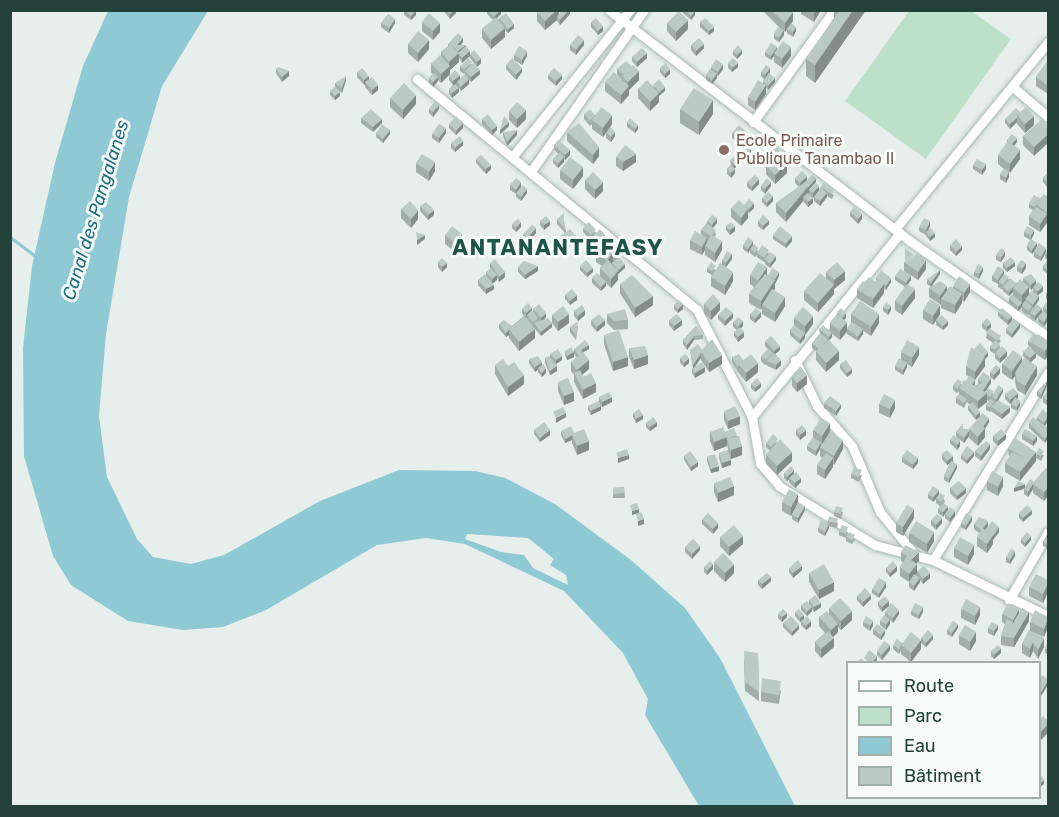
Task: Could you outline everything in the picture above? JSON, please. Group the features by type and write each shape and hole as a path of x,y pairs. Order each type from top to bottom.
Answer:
{"street":[{"path":"609,10 629,30 898,231 1048,337"},
{"path":"513,156 630,10"},
{"path":"532,170 644,10"},
{"path":"753,122 834,10"},
{"path":"752,417 1048,42"},
{"path":"417,79 532,170 698,310 752,417 760,463 779,486 875,545 929,559"},
{"path":"1013,87 1048,117"},
{"path":"795,360 818,406 852,446 880,512 904,546 1009,600 1048,616"},
{"path":"929,559 1048,372"},
{"path":"1009,600 1048,532"}],"green space":[{"path":"909,11 971,11 1011,39 926,159 845,101"}],"water":[{"name":"Canal des Pangalanes","path":"108,11 208,11 162,86 129,197 106,334 99,416 107,477 137,539 153,557 191,564 224,555 320,501 399,470 475,471 505,478 555,504 631,560 685,608 720,658 795,806 699,806 645,715 648,699 623,653 564,591 465,544 426,538 377,545 266,610 223,627 183,630 128,621 71,585 53,556 24,456 23,348 32,266 55,163 83,66","holes":["467,534 528,538 554,559 550,565 566,575 568,585 533,568 524,555 501,552 465,539"]}],"building":[{"path":"405,10 416,10 411,16"},
{"path":"488,10 500,10 494,17"},
{"path":"538,10 557,10 545,21 537,12"},
{"path":"562,10 569,10 560,20 557,17"},
{"path":"685,10 695,10 695,11 691,16"},
{"path":"771,10 791,10 793,12 785,23"},
{"path":"840,10 853,10 815,65 806,59"},
{"path":"679,11 688,20 676,32 667,23"},
{"path":"429,13 440,23 433,31 422,22"},
{"path":"506,13 514,24 508,29 499,18"},
{"path":"388,14 395,19 389,28 381,23"},
{"path":"496,17 505,28 491,40 482,29"},
{"path":"596,18 603,26 598,31 591,22"},
{"path":"705,18 714,27 709,31 700,22"},
{"path":"791,23 796,27 793,32 787,29"},
{"path":"778,27 784,30 779,38 774,34"},
{"path":"418,31 429,40 418,53 408,44"},
{"path":"458,33 463,38 457,45 466,45 458,51 448,44"},
{"path":"578,35 584,40 576,50 570,45"},
{"path":"699,38 704,44 696,51 691,45"},
{"path":"783,41 791,47 782,59 774,53"},
{"path":"771,43 777,47 771,56 765,52"},
{"path":"450,44 459,53 449,62 441,52"},
{"path":"738,45 742,50 737,55 733,51"},
{"path":"466,46 470,51 462,58 458,53"},
{"path":"519,46 527,51 522,60 514,55"},
{"path":"642,48 647,53 637,62 632,57"},
{"path":"474,50 481,58 477,62 470,54"},
{"path":"440,55 450,66 441,74 431,64"},
{"path":"469,58 472,62 464,70 460,66"},
{"path":"512,58 522,68 516,75 506,65"},
{"path":"733,58 738,63 732,68 728,63"},
{"path":"716,59 723,64 718,72 711,67"},
{"path":"1048,60 1048,86 1036,77"},
{"path":"626,61 632,67 623,75 617,69"},
{"path":"473,63 480,70 471,77 465,71"},
{"path":"665,63 670,69 665,74 660,68"},
{"path":"633,65 639,71 628,82 622,76"},
{"path":"766,65 770,68 765,75 761,72"},
{"path":"278,67 289,71 282,77 276,69"},
{"path":"362,68 369,76 364,80 357,72"},
{"path":"554,68 562,75 556,81 548,75"},
{"path":"710,69 717,74 712,80 706,75"},
{"path":"455,70 460,75 453,81 449,76"},
{"path":"614,72 629,86 621,95 605,82"},
{"path":"434,73 438,77 433,82 429,78"},
{"path":"769,73 775,78 768,86 763,81"},
{"path":"465,74 469,79 461,87 457,82"},
{"path":"346,76 342,88 335,83"},
{"path":"372,77 378,85 372,90 365,82"},
{"path":"659,79 665,87 659,92 653,85"},
{"path":"647,80 659,93 650,102 638,89"},
{"path":"758,80 766,85 755,102 748,97"},
{"path":"404,83 416,95 403,110 390,98"},
{"path":"455,84 459,88 452,93 449,89"},
{"path":"335,86 340,92 335,96 330,91"},
{"path":"694,88 713,100 699,122 680,109"},
{"path":"435,101 439,105 433,112 429,109"},
{"path":"517,102 526,110 517,119 509,111"},
{"path":"601,107 612,115 603,128 592,120"},
{"path":"1026,107 1034,116 1025,124 1017,115"},
{"path":"1016,108 1020,112 1010,124 1005,119"},
{"path":"371,109 382,119 373,127 361,118"},
{"path":"590,109 595,115 590,121 584,114"},
{"path":"488,114 497,126 492,130 482,119"},
{"path":"456,116 463,123 456,131 449,124"},
{"path":"504,116 509,122 500,130"},
{"path":"630,118 638,125 635,129 627,122"},
{"path":"1042,119 1048,127 1048,134 1034,147 1023,136"},
{"path":"579,123 599,147 593,155 567,132"},
{"path":"382,124 390,130 383,139 376,133"},
{"path":"439,124 446,128 439,138 432,134"},
{"path":"739,125 747,132 741,140 732,133"},
{"path":"610,127 615,132 611,137 606,133"},
{"path":"517,130 507,142 503,132"},
{"path":"1012,134 1017,138 1012,144 1007,140"},
{"path":"460,136 463,141 455,148 451,143"},
{"path":"558,140 570,150 565,155 554,145"},
{"path":"1008,141 1020,150 1010,164 998,155"},
{"path":"775,144 780,151 774,156 769,149"},
{"path":"625,145 636,154 623,162 616,157"},
{"path":"748,146 751,149 744,158 741,154"},
{"path":"560,152 564,157 558,164 553,159"},
{"path":"769,152 773,157 768,161 764,157"},
{"path":"422,154 435,162 429,172 416,163"},
{"path":"777,154 787,164 775,175 766,165"},
{"path":"481,155 491,165 486,169 476,159"},
{"path":"735,156 739,160 734,164 730,160"},
{"path":"570,157 583,167 573,180 560,170"},
{"path":"977,159 986,164 982,170 973,165"},
{"path":"731,165 735,169 731,173 727,169"},
{"path":"1004,168 1009,172 1006,178 1000,174"},
{"path":"802,171 807,176 800,183 795,178"},
{"path":"593,172 603,182 595,190 585,180"},
{"path":"1048,172 1048,181 1047,182 1043,178"},
{"path":"755,175 759,179 752,187 747,182"},
{"path":"812,175 816,178 809,186 805,182"},
{"path":"516,178 521,182 516,190 510,185"},
{"path":"767,178 771,182 765,189 761,186"},
{"path":"805,182 809,185 786,213 776,203"},
{"path":"816,183 819,186 813,193 809,190"},
{"path":"823,183 834,190 832,194 821,187"},
{"path":"523,185 527,189 521,197 516,193"},
{"path":"821,188 827,193 820,201 814,197"},
{"path":"768,192 773,196 767,203 762,198"},
{"path":"808,193 813,198 808,202 803,197"},
{"path":"1044,194 1048,197 1047,213 1036,204"},
{"path":"1034,195 1040,198 1035,207 1029,204"},
{"path":"749,199 754,203 749,209 744,205"},
{"path":"739,200 748,209 741,218 731,208"},
{"path":"410,201 418,210 411,219 401,209"},
{"path":"426,202 434,210 428,215 420,206"},
{"path":"854,207 862,214 858,219 850,212"},
{"path":"1036,207 1047,214 1040,224 1029,216"},
{"path":"564,213 564,221 566,230 557,219"},
{"path":"712,215 717,218 712,225 707,221"},
{"path":"763,215 769,220 763,226 758,221"},
{"path":"546,216 550,221 544,225 540,221"},
{"path":"924,218 930,221 926,230 919,227"},
{"path":"518,219 521,222 516,228 512,224"},
{"path":"589,222 596,230 591,235 583,228"},
{"path":"731,222 735,226 730,230 726,226"},
{"path":"707,223 716,230 711,236 701,230"},
{"path":"532,225 536,228 527,238 523,234"},
{"path":"452,226 462,234 455,243 445,235"},
{"path":"780,226 792,236 786,244 773,235"},
{"path":"1027,226 1034,230 1031,236 1024,232"},
{"path":"930,228 935,233 930,237 926,232"},
{"path":"570,229 576,236 568,243 561,236"},
{"path":"600,229 606,236 597,246 590,239"},
{"path":"695,231 707,238 702,247 690,240"},
{"path":"416,232 425,235 417,240"},
{"path":"711,235 722,241 715,253 705,246"},
{"path":"748,237 753,241 748,249 743,245"},
{"path":"956,239 962,246 956,252 950,245"},
{"path":"1031,239 1037,243 1032,250 1027,246"},
{"path":"604,243 613,252 607,261 596,253"},
{"path":"1039,243 1046,248 1041,257 1034,252"},
{"path":"754,244 758,248 755,253 750,249"},
{"path":"614,245 621,251 617,255 610,249"},
{"path":"762,245 769,250 764,258 757,253"},
{"path":"905,248 914,255 905,261"},
{"path":"1001,248 1005,251 1001,258 996,255"},
{"path":"727,251 732,254 726,263 722,260"},
{"path":"770,252 776,256 770,264 765,259"},
{"path":"918,253 926,260 918,272 904,262"},
{"path":"619,257 625,264 618,270 612,263"},
{"path":"1011,257 1015,262 1007,268 1003,263"},
{"path":"442,258 447,263 442,267 438,262"},
{"path":"495,259 505,272 499,277 490,263"},
{"path":"1048,259 1048,271 1043,266"},
{"path":"586,260 593,268 587,273 580,266"},
{"path":"608,260 618,271 611,279 600,268"},
{"path":"1021,260 1026,263 1022,269 1017,266"},
{"path":"524,261 538,266 525,275 518,267"},
{"path":"711,262 716,266 712,271 707,268"},
{"path":"758,262 767,267 758,281 750,275"},
{"path":"837,262 845,271 834,280 826,272"},
{"path":"720,263 733,272 725,286 711,277"},
{"path":"978,264 983,267 979,274 974,272"},
{"path":"998,266 1004,270 998,280 992,276"},
{"path":"491,268 497,275 492,279 486,272"},
{"path":"772,268 779,272 775,279 768,276"},
{"path":"900,269 911,275 906,283 895,276"},
{"path":"881,270 891,278 886,286 876,278"},
{"path":"940,270 931,283 927,279"},
{"path":"597,273 606,282 601,287 592,278"},
{"path":"820,273 834,285 818,303 804,291"},
{"path":"485,274 494,285 486,289 478,280"},
{"path":"765,274 775,280 761,301 749,294"},
{"path":"1004,274 1009,277 1003,285 998,282"},
{"path":"1031,274 1036,280 1031,285 1023,278"},
{"path":"632,275 653,296 635,308 620,284"},
{"path":"959,276 970,284 964,293 953,286"},
{"path":"869,277 876,282 872,287 865,282"},
{"path":"1010,278 1016,283 1009,292 1003,287"},
{"path":"877,279 884,284 873,299 857,289 863,281 872,287"},
{"path":"1020,279 1029,287 1022,295 1013,288"},
{"path":"940,281 947,286 940,296 929,288"},
{"path":"1038,282 1043,286 1037,292 1033,287"},
{"path":"907,284 915,289 902,306 895,301"},
{"path":"950,286 962,294 955,305 941,299"},
{"path":"572,289 577,295 570,301 565,295"},
{"path":"772,289 785,297 775,313 762,305"},
{"path":"1032,291 1039,296 1033,305 1025,299"},
{"path":"713,294 720,302 711,311 704,304"},
{"path":"1012,294 1022,303 1018,307 1009,298"},
{"path":"930,299 940,305 933,316 923,310"},
{"path":"679,300 683,304 678,309 674,305"},
{"path":"1048,300 1048,311 1043,307"},
{"path":"860,301 879,314 871,327 851,314"},
{"path":"1025,301 1032,306 1029,311 1022,306"},
{"path":"886,302 891,306 888,310 883,307"},
{"path":"528,303 532,308 526,313 522,309"},
{"path":"539,304 546,313 541,318 533,309"},
{"path":"1036,304 1042,308 1035,316 1030,313"},
{"path":"582,305 585,310 578,316 574,311"},
{"path":"563,306 569,314 558,322 552,315"},
{"path":"726,307 733,313 725,321 718,315"},
{"path":"803,307 813,316 805,326 794,318"},
{"path":"756,308 761,312 755,319 750,314"},
{"path":"841,308 846,313 842,318 837,312"},
{"path":"1002,308 1012,316 1008,320 998,312"},
{"path":"625,309 628,320 614,321 607,314"},
{"path":"532,310 538,318 533,322 527,315"},
{"path":"1043,311 1048,315 1044,322 1038,318"},
{"path":"599,314 605,320 597,327 591,320"},
{"path":"677,314 682,320 674,326 669,320"},
{"path":"837,314 847,322 840,331 830,323"},
{"path":"941,315 948,321 943,326 936,320"},
{"path":"525,316 535,329 519,342 509,329"},
{"path":"738,317 743,321 738,327 733,322"},
{"path":"548,318 552,323 541,332 534,323"},
{"path":"987,318 991,323 987,327 982,323"},
{"path":"1014,319 1020,323 1012,334 1006,329"},
{"path":"504,320 512,326 506,333 499,324"},
{"path":"578,321 576,335 570,327"},
{"path":"852,322 863,329 858,337 847,329"},
{"path":"794,325 805,333 800,340 790,330"},
{"path":"823,325 832,333 829,337 819,329"},
{"path":"696,326 703,335 694,336 687,345 683,340"},
{"path":"740,327 744,332 738,337 734,332"},
{"path":"989,328 1001,336 998,341 986,333"},
{"path":"619,330 628,357 613,362 604,335"},
{"path":"820,333 828,339 819,349 812,343"},
{"path":"1033,334 1036,336 1032,344 1028,341"},
{"path":"1038,334 1048,341 1045,351 1032,343"},
{"path":"771,336 780,346 774,351 765,341"},
{"path":"712,339 722,355 709,363 701,351"},
{"path":"585,340 589,345 582,349 579,356 574,349"},
{"path":"829,340 839,351 826,363 816,351"},
{"path":"907,340 919,347 912,358 901,352"},
{"path":"995,340 1000,344 995,350 990,347"},
{"path":"980,343 988,352 984,356 974,349"},
{"path":"698,344 702,352 693,365 690,350"},
{"path":"645,346 648,355 634,360 629,348"},
{"path":"1002,346 1007,351 1000,358 995,353"},
{"path":"1029,346 1036,353 1030,358 1023,352"},
{"path":"571,347 574,352 567,356 565,351"},
{"path":"971,347 985,357 975,372 966,366"},
{"path":"558,349 562,356 556,360 550,354"},
{"path":"769,349 773,353 765,360 761,356"},
{"path":"1013,350 1022,357 1012,371 1002,364"},
{"path":"583,352 589,360 577,370 571,362"},
{"path":"774,353 781,360 776,365 766,361"},
{"path":"685,354 689,358 684,363 680,358"},
{"path":"739,354 743,360 738,364 738,368 732,357"},
{"path":"751,354 758,363 746,373 738,364"},
{"path":"538,356 542,362 535,367 529,359"},
{"path":"549,356 557,366 550,371 545,358"},
{"path":"899,358 907,363 903,370 895,366"},
{"path":"1024,358 1037,366 1025,386 1017,381 1015,373"},
{"path":"503,359 508,366 514,362 524,375 508,387 495,365"},
{"path":"846,360 852,369 847,373 840,364"},
{"path":"702,362 705,367 695,373 692,369"},
{"path":"543,364 546,368 542,373 538,368"},
{"path":"996,365 1000,368 994,375 990,372"},
{"path":"800,366 807,375 797,383 792,377"},
{"path":"580,370 583,377 591,373 596,383 583,390 574,373"},
{"path":"983,372 991,378 983,391 975,386 982,383 978,379"},
{"path":"969,375 975,380 972,385 966,381"},
{"path":"568,378 574,392 564,396 558,382"},
{"path":"757,378 761,383 755,388 751,384"},
{"path":"958,379 962,382 957,389 953,385"},
{"path":"964,380 987,393 978,401 959,388"},
{"path":"1047,381 1041,395 1037,391"},
{"path":"998,385 1003,388 996,400 992,397"},
{"path":"988,388 994,391 990,397 985,392"},
{"path":"1013,388 1018,393 1010,400 1005,394"},
{"path":"1048,391 1048,401 1043,397"},
{"path":"609,392 612,397 602,402 599,397"},
{"path":"884,394 895,400 890,409 879,404"},
{"path":"959,394 967,399 964,403 956,398"},
{"path":"830,396 841,404 836,411 824,403"},
{"path":"1015,397 1020,401 1017,407 1011,404"},
{"path":"990,399 994,401 990,408 986,405"},
{"path":"998,400 1010,407 1002,414 991,407"},
{"path":"599,401 601,406 591,411 588,406"},
{"path":"973,402 980,412 976,416 968,406"},
{"path":"735,406 740,416 728,421 724,411"},
{"path":"563,407 566,413 556,418 553,412"},
{"path":"639,409 643,415 636,419 633,413"},
{"path":"1043,409 1048,414 1044,423 1037,417"},
{"path":"982,413 989,418 983,427 977,421"},
{"path":"653,417 657,422 650,427 646,423"},
{"path":"1033,417 1048,428 1045,439 1029,423"},
{"path":"821,418 830,423 822,436 813,430"},
{"path":"976,421 985,428 978,437 969,429"},
{"path":"544,422 550,430 540,438 534,430"},
{"path":"963,423 963,429 970,429 964,438 956,432"},
{"path":"802,425 806,430 800,435 796,430"},
{"path":"571,426 574,433 565,439 561,431"},
{"path":"723,427 727,437 714,442 710,432"},
{"path":"734,428 737,435 727,439 725,432"},
{"path":"584,429 589,441 577,446 572,434"},
{"path":"1001,429 1006,434 998,441 993,436"},
{"path":"1025,429 1037,436 1033,441 1022,434"},
{"path":"830,432 843,440 834,456 820,447"},
{"path":"773,434 778,439 771,447 766,443"},
{"path":"954,435 960,441 957,445 950,439"},
{"path":"739,436 742,446 731,450 727,439"},
{"path":"813,437 821,443 816,451 807,446"},
{"path":"1015,438 1036,452 1020,472 1005,463 1012,452 1024,458 1008,448"},
{"path":"780,439 792,452 777,466 766,455"},
{"path":"986,441 990,444 981,456 975,451"},
{"path":"967,446 974,452 967,460 961,455"},
{"path":"1039,448 1044,451 1041,456 1036,454"},
{"path":"627,449 629,455 618,458 616,453"},
{"path":"728,450 731,460 722,463 719,453"},
{"path":"907,450 918,458 913,465 902,457"},
{"path":"947,450 953,456 947,461 942,454"},
{"path":"690,451 698,462 691,467 684,456"},
{"path":"826,453 833,458 825,470 817,465"},
{"path":"715,454 719,466 711,469 707,456"},
{"path":"951,461 957,464 949,479 944,476"},
{"path":"791,466 794,470 787,477 784,473"},
{"path":"854,467 862,470 859,477 851,474"},
{"path":"1046,468 1048,470 1048,477 1042,473"},
{"path":"992,471 1003,477 998,487 987,481"},
{"path":"796,472 801,478 795,483 789,478"},
{"path":"1042,472 1048,477 1048,487 1044,492 1033,484"},
{"path":"730,477 734,486 718,493 714,483"},
{"path":"1030,479 1034,482 1028,492 1024,489"},
{"path":"959,481 966,488 957,496 950,488"},
{"path":"1018,481 1025,484 1014,488"},
{"path":"933,486 939,490 933,498 928,494"},
{"path":"624,487 625,493 613,494 613,488"},
{"path":"789,489 798,494 791,507 782,502"},
{"path":"940,493 945,496 941,502 936,498"},
{"path":"798,502 805,506 798,518 792,515"},
{"path":"637,503 639,509 632,511 630,505"},
{"path":"943,503 948,506 943,512 938,509"},
{"path":"907,505 914,509 903,527 896,523"},
{"path":"1027,505 1032,510 1023,518 1019,513"},
{"path":"836,506 843,508 841,514 834,512"},
{"path":"950,507 955,511 950,518 945,514"},
{"path":"641,512 644,519 638,521 636,514"},
{"path":"708,513 718,523 713,529 702,519"},
{"path":"966,513 972,516 966,526 961,523"},
{"path":"937,514 942,518 936,525 931,520"},
{"path":"829,516 838,519 837,523 828,521"},
{"path":"979,517 988,521 981,530 974,524"},
{"path":"821,520 829,524 825,532 818,528"},
{"path":"916,521 934,532 927,544 909,533"},
{"path":"992,521 999,527 993,536 985,530"},
{"path":"734,525 743,536 729,547 720,537"},
{"path":"842,525 848,527 846,534 839,531"},
{"path":"982,528 993,535 987,544 977,537"},
{"path":"849,532 855,535 852,540 846,537"},
{"path":"1027,532 1031,536 1025,543 1021,539"},
{"path":"1048,533 1048,545 1043,542"},
{"path":"960,537 974,545 968,556 954,548"},
{"path":"693,539 700,546 692,554 685,547"},
{"path":"905,545 919,552 911,560 917,564 909,574 900,567 907,556 901,552"},
{"path":"1011,549 1015,551 1010,560 1006,557"},
{"path":"723,553 734,564 725,573 714,562"},
{"path":"798,560 802,566 793,573 789,568"},
{"path":"710,561 713,564 707,571 704,567"},
{"path":"893,561 897,566 890,573 886,568"},
{"path":"824,564 834,582 819,590 809,573"},
{"path":"924,566 930,573 923,579 917,571"},
{"path":"767,573 771,577 762,584 758,580"},
{"path":"914,574 920,578 914,586 909,582"},
{"path":"1036,574 1048,580 1043,594 1029,587"},
{"path":"879,578 886,582 879,594 872,589"},
{"path":"865,588 871,595 863,602 857,596"},
{"path":"815,595 821,603 814,607 809,600"},
{"path":"885,596 889,601 882,607 878,602"},
{"path":"840,598 852,611 841,621 829,608"},
{"path":"966,599 980,607 975,616 961,609"},
{"path":"807,601 812,607 807,612 801,605"},
{"path":"891,603 899,610 893,618 885,612"},
{"path":"915,603 923,607 919,615 911,611"},
{"path":"1008,603 1019,609 1013,620 1002,614"},
{"path":"1022,608 1029,612 1014,638 1001,636 1007,619 1013,623"},
{"path":"783,609 787,613 782,617 778,614"},
{"path":"799,609 804,615 800,618 795,612"},
{"path":"1035,610 1048,617 1044,629 1030,622"},
{"path":"827,611 838,624 831,630 819,617"},
{"path":"884,615 890,619 886,625 880,621"},
{"path":"791,616 799,625 792,632 783,623"},
{"path":"807,616 811,621 806,626 801,621"},
{"path":"866,616 873,621 870,626 863,622"},
{"path":"953,621 958,624 952,633 947,630"},
{"path":"992,622 998,625 994,631 988,628"},
{"path":"877,624 885,630 881,636 873,629"},
{"path":"965,625 976,632 970,642 959,635"},
{"path":"928,630 933,635 926,643 921,638"},
{"path":"1029,630 1044,638 1038,650 1033,642 1030,649 1022,644"},
{"path":"828,631 834,638 821,649 815,642"},
{"path":"911,632 921,640 911,653 901,645"},
{"path":"897,639 902,643 899,649 893,645"},
{"path":"884,641 890,645 882,655 877,651"},
{"path":"998,645 1001,648 994,655 991,651"},
{"path":"869,650 877,656 873,661 864,658"},
{"path":"744,651 758,653 759,692 745,682"},
{"path":"1042,675 1048,680 1041,692"},
{"path":"762,678 781,681 779,695 761,692"},
{"path":"1043,716 1048,724 1041,731"}],"waterway":[{"path":"10,237 37,257"}],"place":[{"name":"Ecole Primaire Publique Tanambao II","path":"724,150"}],"district":[{"name":"ANTANANTEFASY","path":"558,248"}]}
